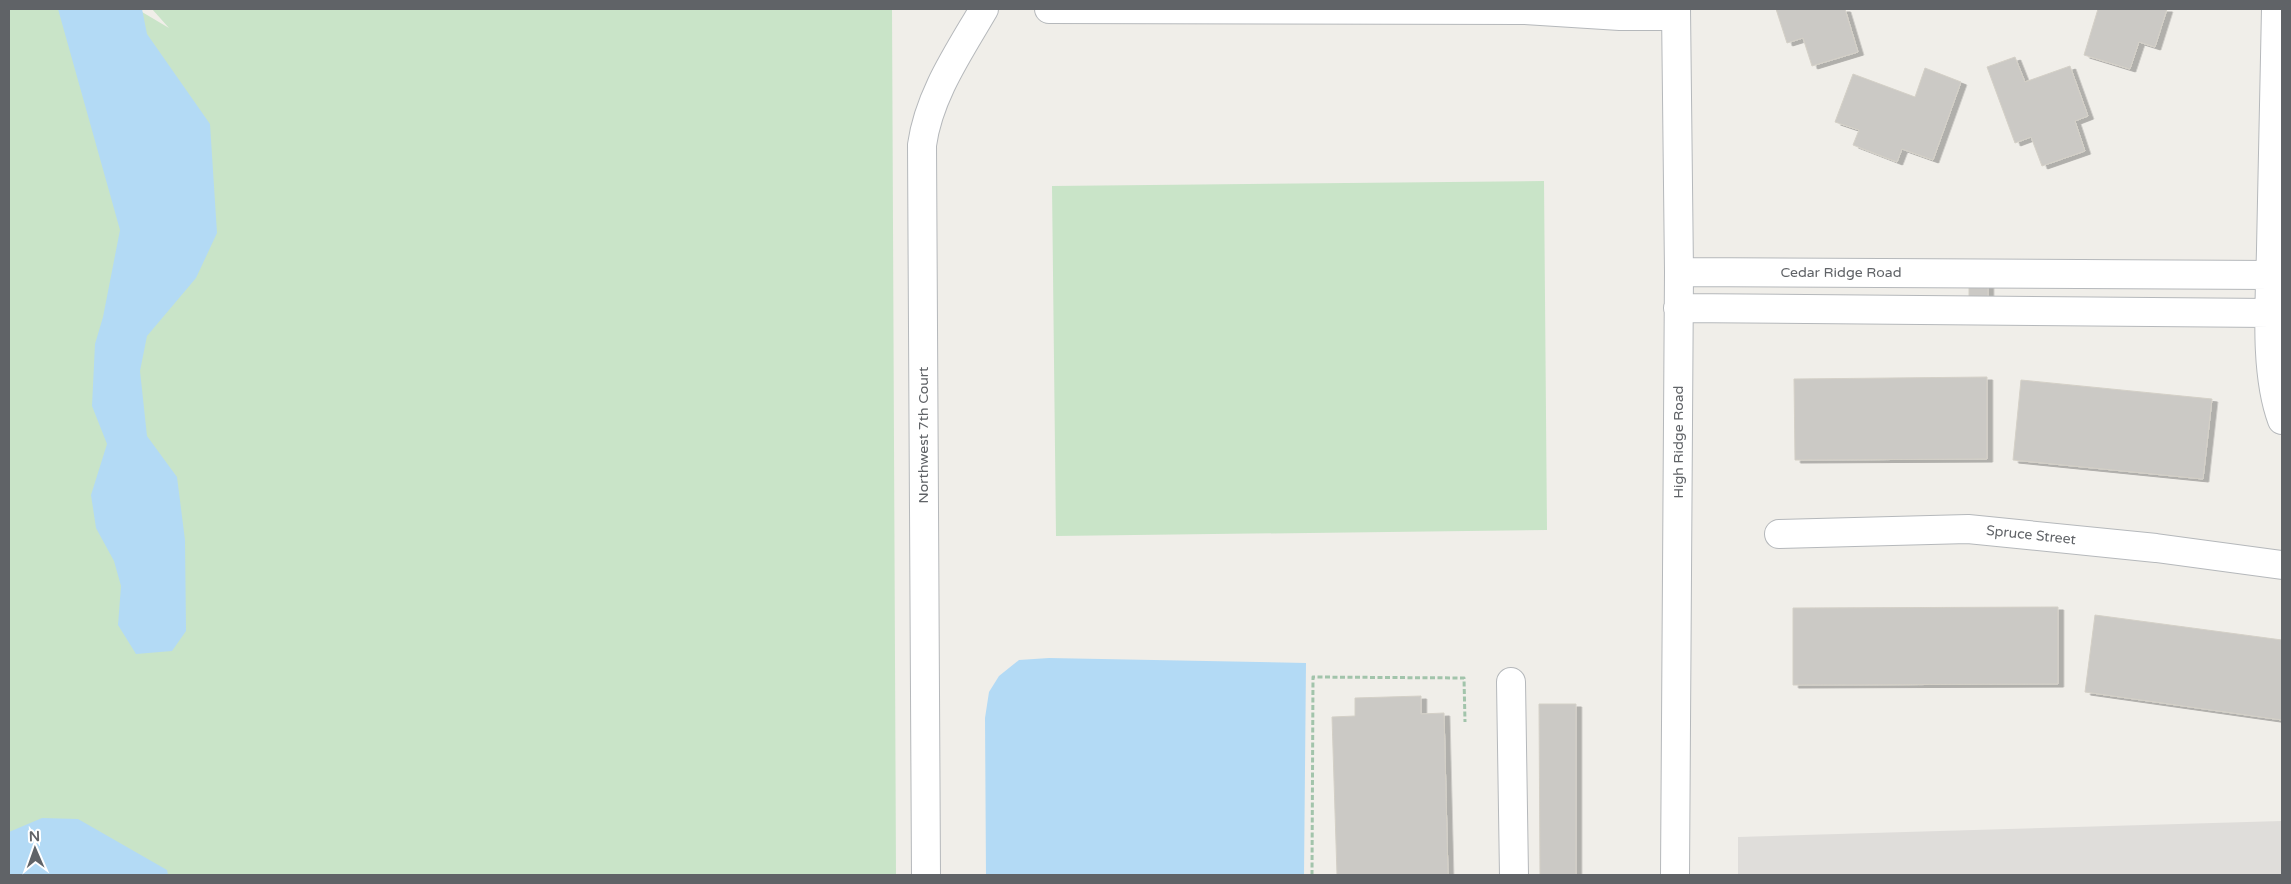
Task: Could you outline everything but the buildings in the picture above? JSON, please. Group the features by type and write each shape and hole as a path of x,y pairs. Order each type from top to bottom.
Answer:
{"street":[{"name":"Northwest 7th Court","path":"926,875 922,145 924,129 937,92 984,9"},
{"path":"1049,9 1525,9 1620,16 1676,12"},
{"path":"2276,9 2270,313 2273,379 2276,404 2282,420"},
{"name":"High Ridge Road","path":"1675,875 1679,272 1676,12"},
{"name":"Cedar Ridge Road","path":"1679,272 2271,275"},
{"path":"2002,311 2003,274"},
{"path":"1678,308 2218,311 2270,313"},
{"name":"Spruce Street","path":"1779,534 1968,529 2156,548 2282,565"},
{"path":"1511,682 1514,875"}],"path":[{"path":"1312,875 1313,676 1464,678 1465,722"}],"shaded area":[{"path":"2282,821 2282,875 1738,875 1738,837"}],"green space":[{"path":"9,9 137,9 169,28 152,9 892,9 896,875 9,875"},
{"path":"1544,181 1547,530 1056,536 1052,186"}],"water":[{"path":"58,9 142,9 147,34 210,124 217,233 196,278 147,336 140,371 147,436 177,477 185,540 186,631 172,651 136,654 118,625 121,586 114,561 96,528 91,495 107,444 92,406 95,344 103,317 120,230"},
{"path":"1049,658 1306,663 1304,875 986,875 985,718 989,692 999,676 1019,660"},
{"path":"42,818 78,819 167,870 168,875 9,875 9,832"}]}
